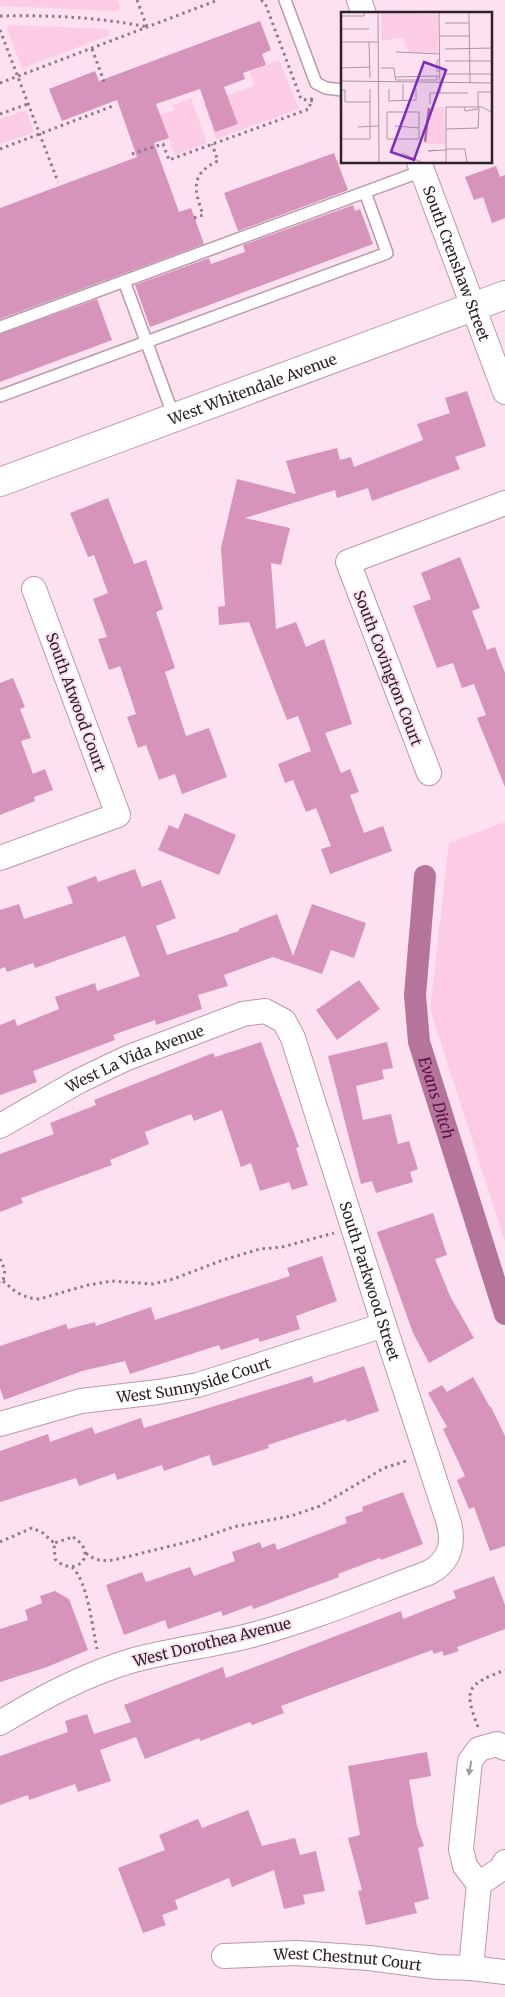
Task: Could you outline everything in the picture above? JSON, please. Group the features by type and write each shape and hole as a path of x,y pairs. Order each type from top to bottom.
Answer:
{"street":[{"path":"359,0 363,12"},
{"name":"South Crenshaw Street","path":"421,167 505,392"},
{"name":"West Whitendale Avenue","path":"0,482 505,296"},
{"name":"South Covington Court","path":"429,773 348,562 505,503"},
{"name":"South Atwood Court","path":"0,858 118,815 34,589"},
{"name":"West La Vida Avenue","path":"0,1126 80,1081 142,1052 247,1013 266,1011 277,1016"},
{"name":"South Parkwood Street","path":"277,1016 287,1025 293,1038 450,1525 452,1541 450,1552"},
{"name":"West Sunnyside Court","path":"0,1424 81,1400 158,1392 198,1385 384,1325"},
{"name":"West Dorothea Avenue","path":"0,1723 54,1692 113,1667 173,1651 274,1629 428,1573 441,1565 450,1552"},
{"path":"471,1968 479,1884 465,1866 461,1849 470,1762 479,1749 495,1747"},
{"path":"479,1884 501,1868 505,1862"},
{"name":"West Chestnut Court","path":"224,1956 296,1953 369,1958 438,1967 505,1972"}],"lane":[{"path":"285,0 316,83 326,88 341,90"},
{"path":"0,327 364,192 421,167"},
{"path":"0,396 387,252 364,192"},
{"path":"124,281 174,418"}],"path":[{"path":"137,0 147,27"},
{"path":"0,83 218,0"},
{"path":"0,16 78,17 110,20 147,27"},
{"path":"0,30 58,182"},
{"path":"92,49 105,84"},
{"path":"132,154 163,144 169,160 309,109 316,83"},
{"path":"0,114 28,104"},
{"path":"0,148 113,106"},
{"path":"194,218 203,215 197,197 197,180 206,166 218,161 212,144"},
{"path":"0,1259 5,1270 1,1281 16,1292 29,1298 39,1299 88,1285 112,1281 152,1284 173,1280 223,1260 260,1249 282,1247 337,1232"},
{"path":"54,1543 73,1537 82,1542 86,1553 92,1559 102,1561 114,1560 164,1546 199,1539 233,1527 291,1516 320,1506 384,1468 409,1460"},
{"path":"0,1542 32,1528 43,1533 54,1543 55,1559 61,1565 72,1567 80,1564 85,1559 86,1553"},
{"path":"72,1567 79,1574 84,1588 98,1652"},
{"path":"495,1747 469,1704 468,1697 473,1687 481,1680 505,1670"}],"shaded area":[{"path":"0,0 118,0 120,8 115,11 0,6"},
{"path":"10,25 107,29 110,32 108,36 22,68 7,29"},
{"path":"279,60 299,109 216,139 204,104 254,86 250,72"},
{"path":"191,98 207,143 175,155 160,115 175,110 173,105"},
{"path":"26,110 34,132 0,144 0,119"},
{"path":"505,822 505,1242 430,1009 449,843"}],"building":[{"path":"260,21 271,50 262,54 266,65 243,73 245,79 224,87 238,124 215,132 200,89 156,104 169,138 154,143 179,212 191,208 204,244 0,319 0,208 137,157 117,100 62,121 49,89 95,71 99,81"},
{"path":"334,153 348,190 238,231 224,193"},
{"path":"496,166 500,177 505,175 505,218 492,223 483,197 474,200 465,177"},
{"path":"353,205 355,211 360,209 373,244 150,327 135,285 209,258 211,264 245,252 243,245"},
{"path":"97,299 112,340 0,382 0,334"},
{"path":"467,391 486,446 455,457 460,469 372,501 368,488 337,498 335,490 245,518 290,528 281,565 271,563 276,629 296,622 306,647 324,639 352,724 325,733 341,773 350,769 359,792 350,795 364,833 383,826 392,851 330,874 321,849 331,846 316,808 306,812 293,780 285,783 278,764 311,751 298,716 287,720 249,622 219,625 218,607 225,606 221,548 237,479 296,494 286,461 337,448 340,460 351,457 354,467 423,440 417,424 450,413 445,398"},
{"path":"108,498 134,564 146,560 163,609 156,612 175,668 165,672 186,736 209,728 227,777 182,794 175,774 159,780 146,745 138,748 127,717 136,714 120,666 109,670 98,639 107,637 93,599 108,593 94,555 88,557 70,513"},
{"path":"460,557 480,608 472,611 487,650 495,647 505,673 505,787 477,718 486,715 474,684 462,688 453,663 437,668 413,606 431,599 421,573"},
{"path":"13,678 25,707 20,709 31,738 21,741 33,774 45,769 53,790 34,797 35,801 0,815 0,683"},
{"path":"185,813 236,835 219,875 158,850 169,825 178,829"},
{"path":"135,869 142,887 161,880 176,918 156,926 167,955 239,931 239,929 277,914 293,956 312,904 366,923 354,958 331,950 322,974 273,957 224,975 228,986 198,995 202,1009 156,1025 155,1020 113,1035 115,1040 33,1071 37,1082 0,1095 0,1025 15,1019 17,1026 59,1009 55,997 95,983 97,991 140,976 125,936 35,968 33,963 7,972 5,967 0,969 0,910 19,904 24,919 73,903 67,887 96,876 98,882"},
{"path":"359,980 380,1009 337,1040 316,1010"},
{"path":"261,1042 299,1147 296,1148 308,1185 292,1190 289,1182 260,1191 251,1163 241,1167 222,1110 194,1121 191,1114 145,1132 149,1144 110,1160 112,1165 21,1198 23,1203 0,1212 0,1154 54,1134 50,1123 96,1105 94,1100 213,1053 215,1057"},
{"path":"387,1042 393,1068 382,1070 384,1079 356,1086 363,1120 391,1114 398,1144 409,1141 418,1169 410,1172 413,1182 376,1193 372,1181 361,1184 328,1056"},
{"path":"433,1213 447,1255 435,1259 450,1296 474,1338 429,1363 413,1333 377,1232"},
{"path":"322,1256 337,1301 296,1316 300,1329 260,1342 258,1338 221,1350 219,1345 130,1374 125,1361 82,1371 4,1400 0,1388 0,1346 66,1324 68,1329 95,1322 96,1326 151,1307 155,1320 290,1276 287,1268"},
{"path":"364,1366 379,1411 347,1422 346,1419 268,1445 269,1448 213,1466 209,1455 164,1471 162,1465 117,1480 115,1473 79,1486 76,1478 0,1502 0,1451 48,1434 50,1442 92,1427 95,1434 141,1418 144,1428 312,1376 314,1383"},
{"path":"473,1377 491,1407 505,1436 505,1546 490,1551 474,1507 469,1509 457,1480 465,1476 443,1429 447,1427 428,1393 442,1385 447,1392"},
{"path":"403,1492 423,1544 338,1574 339,1577 253,1609 252,1605 223,1616 221,1611 168,1629 165,1620 124,1635 106,1585 142,1572 146,1582 190,1567 194,1576 235,1561 232,1552 260,1542 262,1548 275,1543 277,1550 347,1523 345,1517 363,1511 362,1507"},
{"path":"494,1576 505,1605 505,1629 457,1647 459,1651 444,1656 442,1651 434,1654 432,1650 281,1706 284,1713 252,1725 250,1722 200,1741 199,1738 145,1759 136,1737 100,1750 111,1781 78,1792 75,1784 29,1800 28,1795 0,1805 0,1756 68,1732 65,1721 87,1714 94,1734 131,1722 124,1705 223,1667 226,1678 401,1611 403,1619 456,1598 453,1591"},
{"path":"55,1591 69,1599 88,1650 47,1667 0,1682 0,1629 28,1620 25,1610 42,1603 40,1596"},
{"path":"427,1752 431,1776 409,1780 417,1826 424,1846 418,1848 429,1899 414,1903 417,1913 366,1925 358,1891 362,1890 348,1838 360,1835 348,1766"},
{"path":"248,1810 262,1846 295,1838 300,1855 316,1851 325,1891 303,1895 305,1904 284,1909 274,1870 232,1887 229,1878 175,1900 178,1909 162,1915 166,1925 143,1933 118,1868 165,1850 159,1835 198,1819 202,1828"}],"waterway":[{"name":"Evans Ditch","path":"425,876 415,995 419,1042 505,1314"}]}
